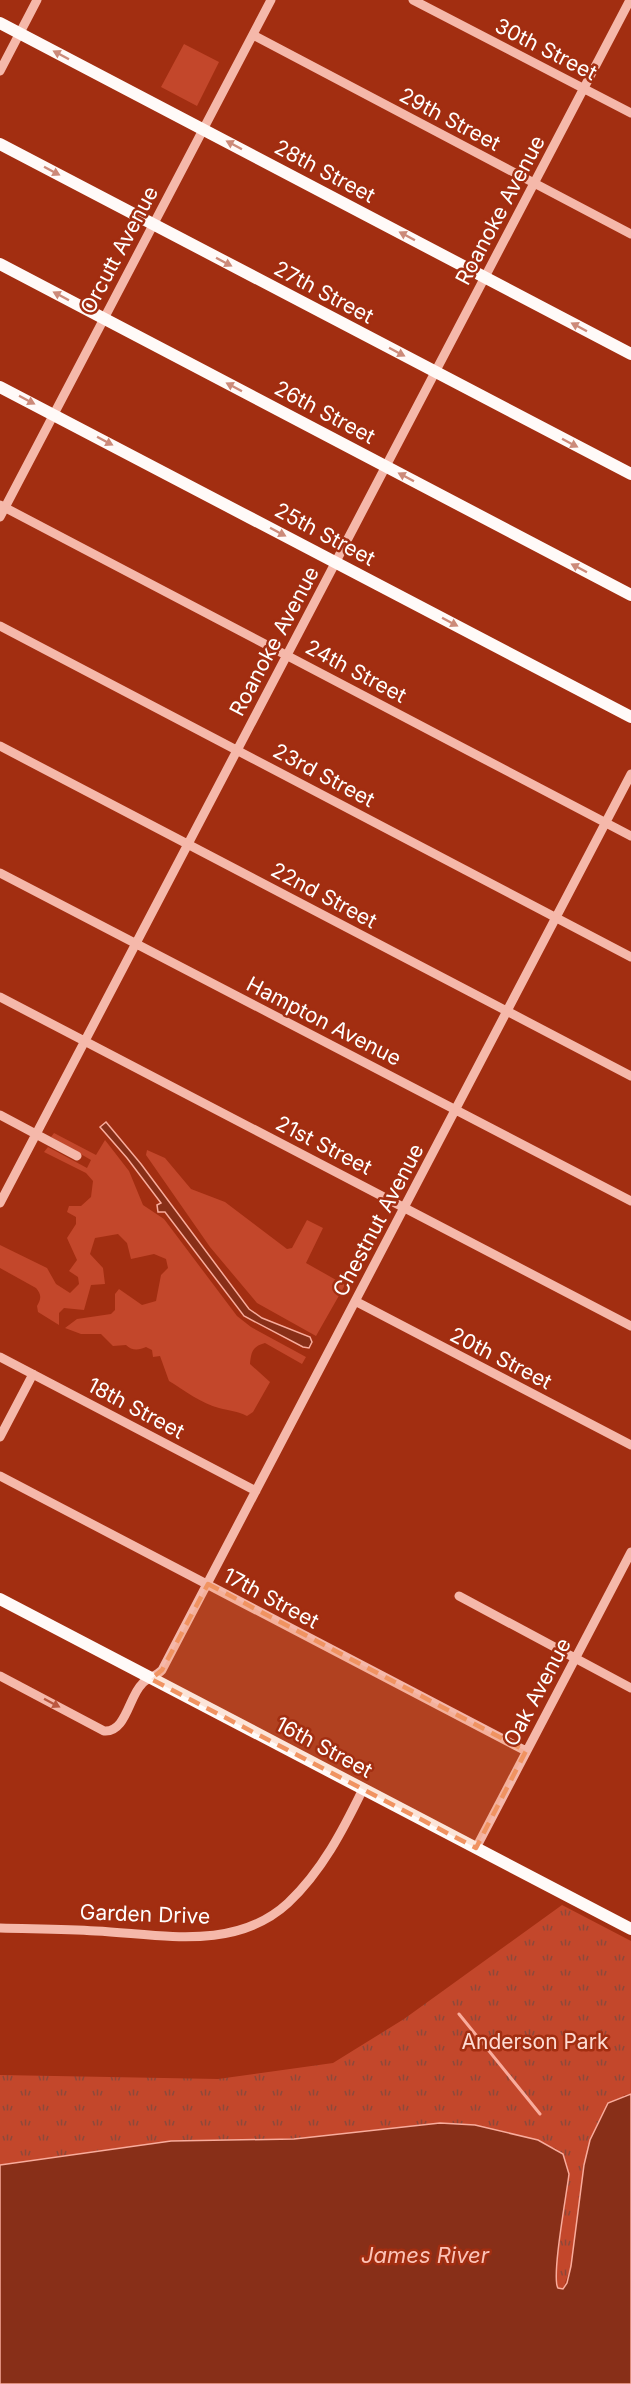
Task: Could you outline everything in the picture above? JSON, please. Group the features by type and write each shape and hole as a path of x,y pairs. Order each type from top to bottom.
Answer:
{"main road":[{"name":"28th Street","path":"0,23 631,354"},
{"name":"27th Street","path":"0,144 631,474"},
{"name":"26th Street","path":"0,264 631,595"},
{"name":"25th Street","path":"0,387 631,717"},
{"name":"16th Street","path":"0,1599 631,1929"}],"street":[{"path":"0,71 37,0"},
{"name":"Orcutt Avenue","path":"2,510 271,0"},
{"name":"30th Street","path":"413,0 631,113"},
{"name":"Roanoke Avenue","path":"0,1203 630,0"},
{"name":"29th Street","path":"253,35 631,234"},
{"name":"24th Street","path":"2,510 286,655 631,836"},
{"name":"23rd Street","path":"0,626 631,957"},
{"name":"22nd Street","path":"0,746 631,1076"},
{"name":"Chestnut Avenue","path":"0,1676 104,1731 110,1731 117,1726 141,1684 162,1670 631,774"},
{"name":"Hampton Avenue","path":"0,873 631,1201"},
{"name":"21st Street","path":"0,997 631,1326"},
{"path":"0,1115 77,1156"},
{"name":"20th Street","path":"355,1301 631,1446"},
{"name":"18th Street","path":"0,1357 256,1491"},
{"path":"0,1437 33,1374"},
{"name":"17th Street","path":"0,1476 526,1752"},
{"name":"Oak Avenue","path":"476,1848 631,1552"},
{"path":"459,1596 631,1688"},
{"name":"Garden Drive","path":"0,1928 95,1930 193,1937 217,1935 253,1924 288,1904 310,1878 336,1842 363,1789"}],"highlighted area":[{"path":"208,1584 526,1751 476,1848 151,1679 162,1670"}],"green space":[{"path":"184,44 219,62 197,106 161,87"},
{"path":"54,1133 96,1155 105,1140 129,1171 143,1205 164,1219 237,1316 251,1327 306,1357 302,1364 265,1343 255,1348 250,1364 270,1382 253,1412 247,1416 213,1406 193,1396 169,1381 160,1356 153,1357 152,1350 146,1347 136,1349 126,1345 113,1346 101,1334 81,1334 65,1328 77,1319 111,1314 115,1310 115,1294 119,1289 142,1305 156,1301 161,1275 168,1268 166,1259 154,1254 131,1259 127,1243 118,1234 95,1238 90,1254 103,1268 105,1284 91,1285 84,1310 64,1308 59,1313 59,1325 38,1312 40,1297 36,1288 0,1268 0,1245 47,1268 56,1284 70,1293 79,1284 78,1277 69,1271 77,1260 67,1238 76,1224 76,1217 67,1212 69,1206 81,1206 91,1197 93,1181 86,1173 44,1152 48,1147 87,1168 91,1160 51,1137"},
{"path":"147,1150 165,1158 191,1189 225,1202 287,1249 292,1248 307,1220 323,1228 306,1263 345,1285 316,1336 257,1303 210,1247 146,1155"},
{"name":"Anderson Park","path":"562,1905 631,1941 631,2094 624,2095 584,2165 571,2266 563,2289 558,2288 555,2284 556,2264 569,2174 563,2154 555,2148 440,2123 294,2139 171,2141 0,2165 0,2075 218,2079 333,2063 404,2019"}],"water":[{"path":"106,1122 141,1164 249,1309 262,1318 310,1337 312,1342 309,1348 244,1316 165,1212 158,1212 157,1205 161,1203 100,1127"},
{"name":"James River","path":"631,2094 631,2384 0,2384 0,2165 171,2141 294,2139 440,2123 475,2125 538,2140 563,2154 569,2174 556,2281 558,2288 563,2289 567,2283 571,2266 584,2165 590,2140 608,2103"}],"waterway":[{"path":"459,2014 540,2114"}]}
